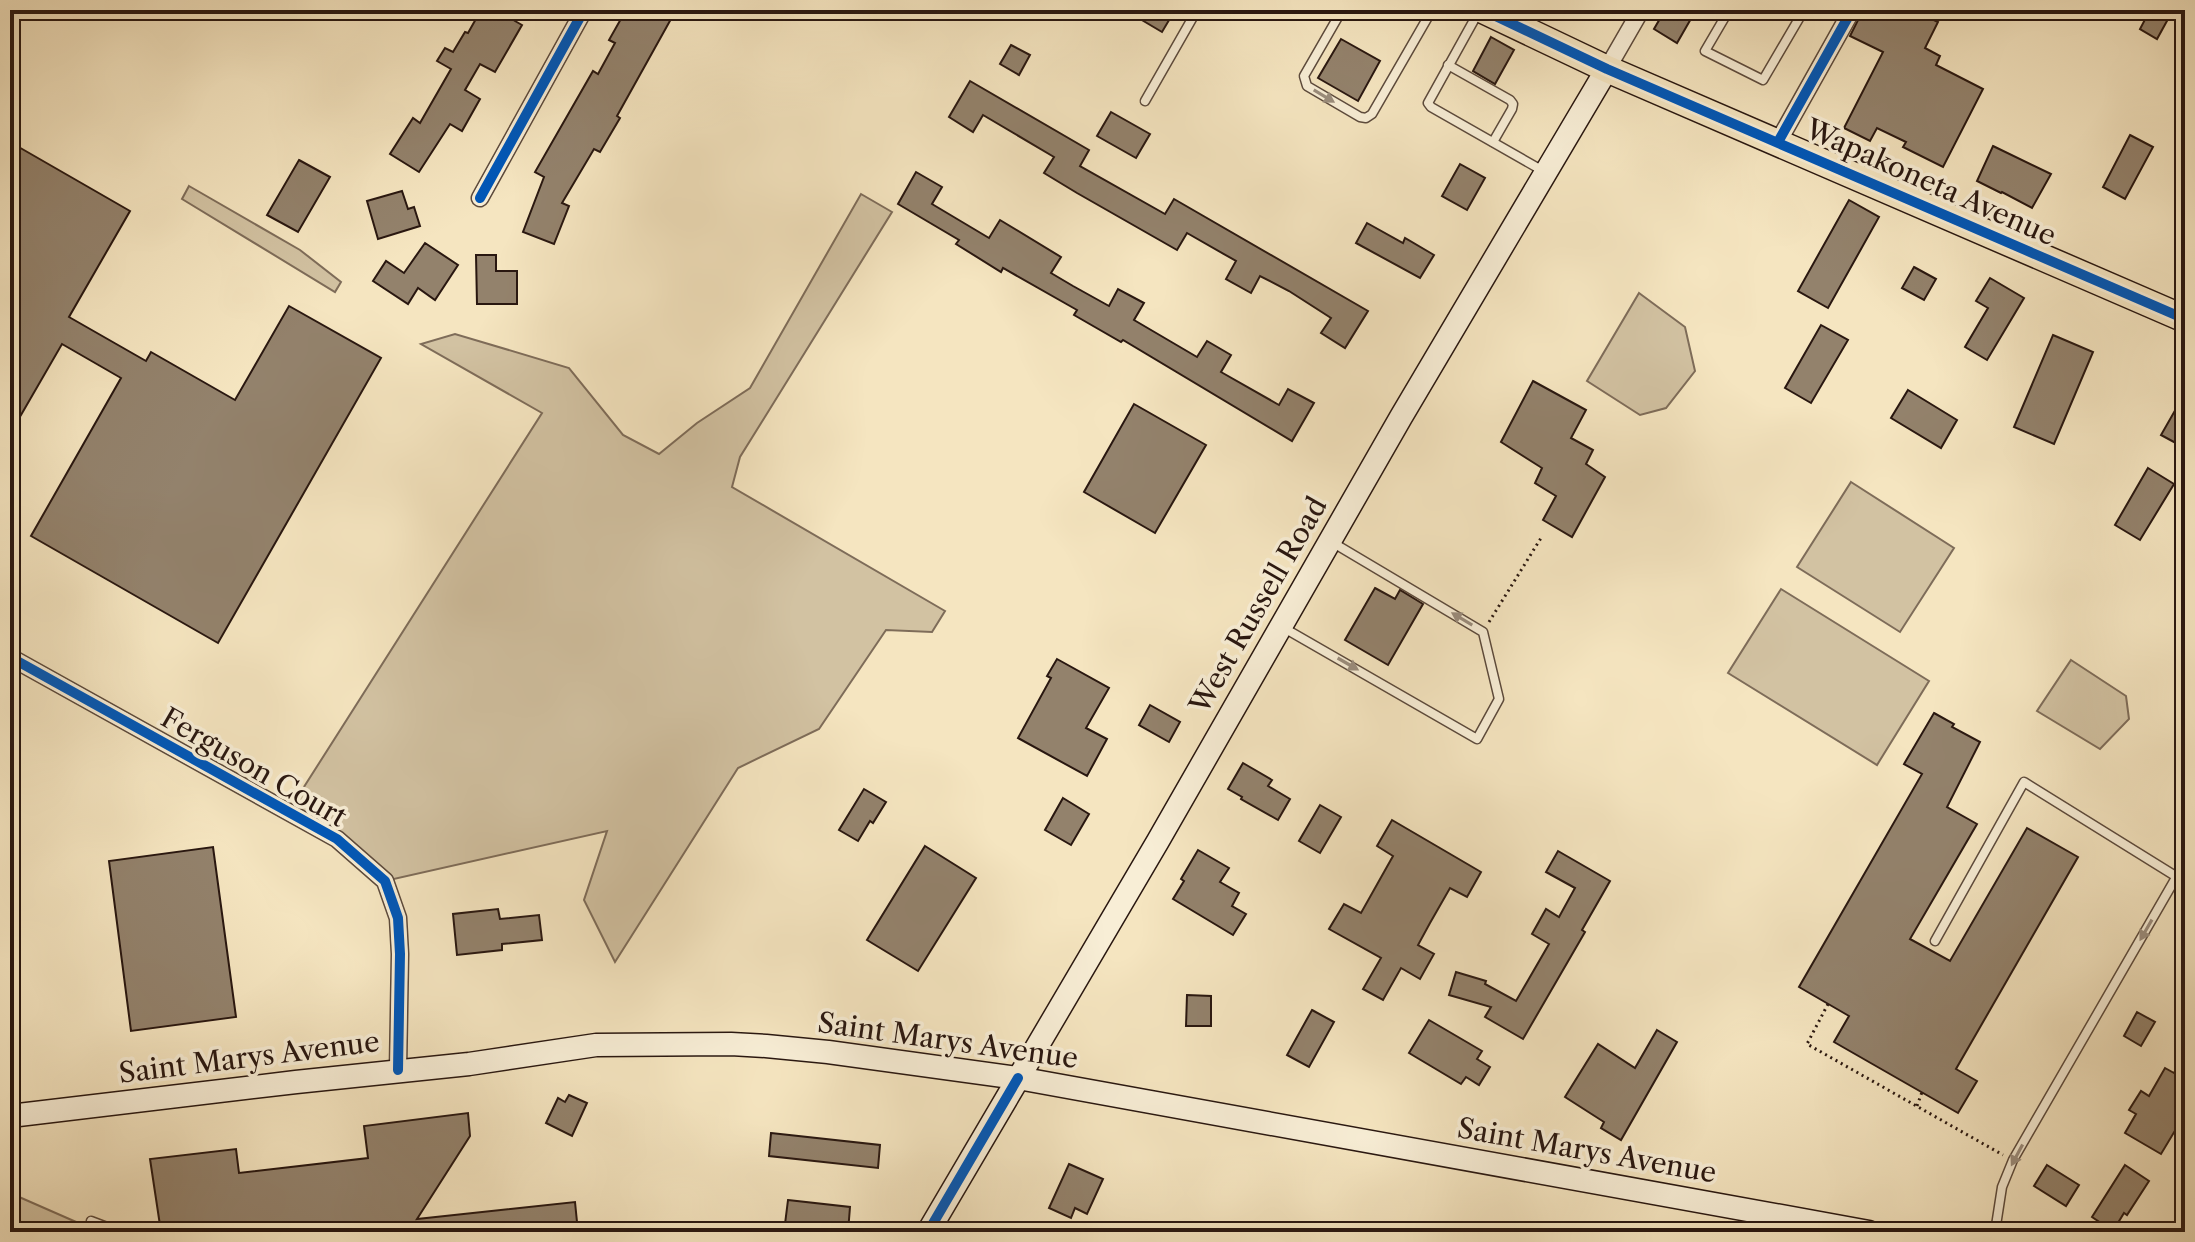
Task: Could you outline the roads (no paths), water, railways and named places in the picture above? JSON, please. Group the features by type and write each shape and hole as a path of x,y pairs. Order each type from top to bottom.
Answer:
{"main road":[{"name":"Wapakoneta Avenue","path":"1481,10 1607,69 2185,319"},
{"name":"West Russell Road","path":"928,1232 1607,69"},
{"name":"Saint Marys Avenue","path":"10,1116 469,1064 596,1045 731,1044 813,1050 1018,1078 1869,1232"}],"street":[{"path":"480,198 584,10"},
{"name":"West Russell Road","path":"1607,69 1641,10"},
{"path":"1778,142 1849,11"},
{"name":"Ferguson Court","path":"10,657 337,839 385,881 398,918 398,1070"}],"lane":[{"path":"1145,101 1197,10"},
{"path":"1342,10 1304,76 1304,82 1366,118 1372,114 1432,10"},
{"path":"1481,10 1428,103 1546,172"},
{"path":"1729,10 1705,51 1763,80 1804,10"},
{"path":"1448,65 1513,104 1493,142"},
{"path":"1280,625 1477,739 1499,699 1483,632 1329,541"},
{"path":"1935,941 2024,782 2177,877"},
{"path":"1995,1232 2002,1187 2013,1160 2185,862"},
{"path":"91,1221 120,1232"}]}
